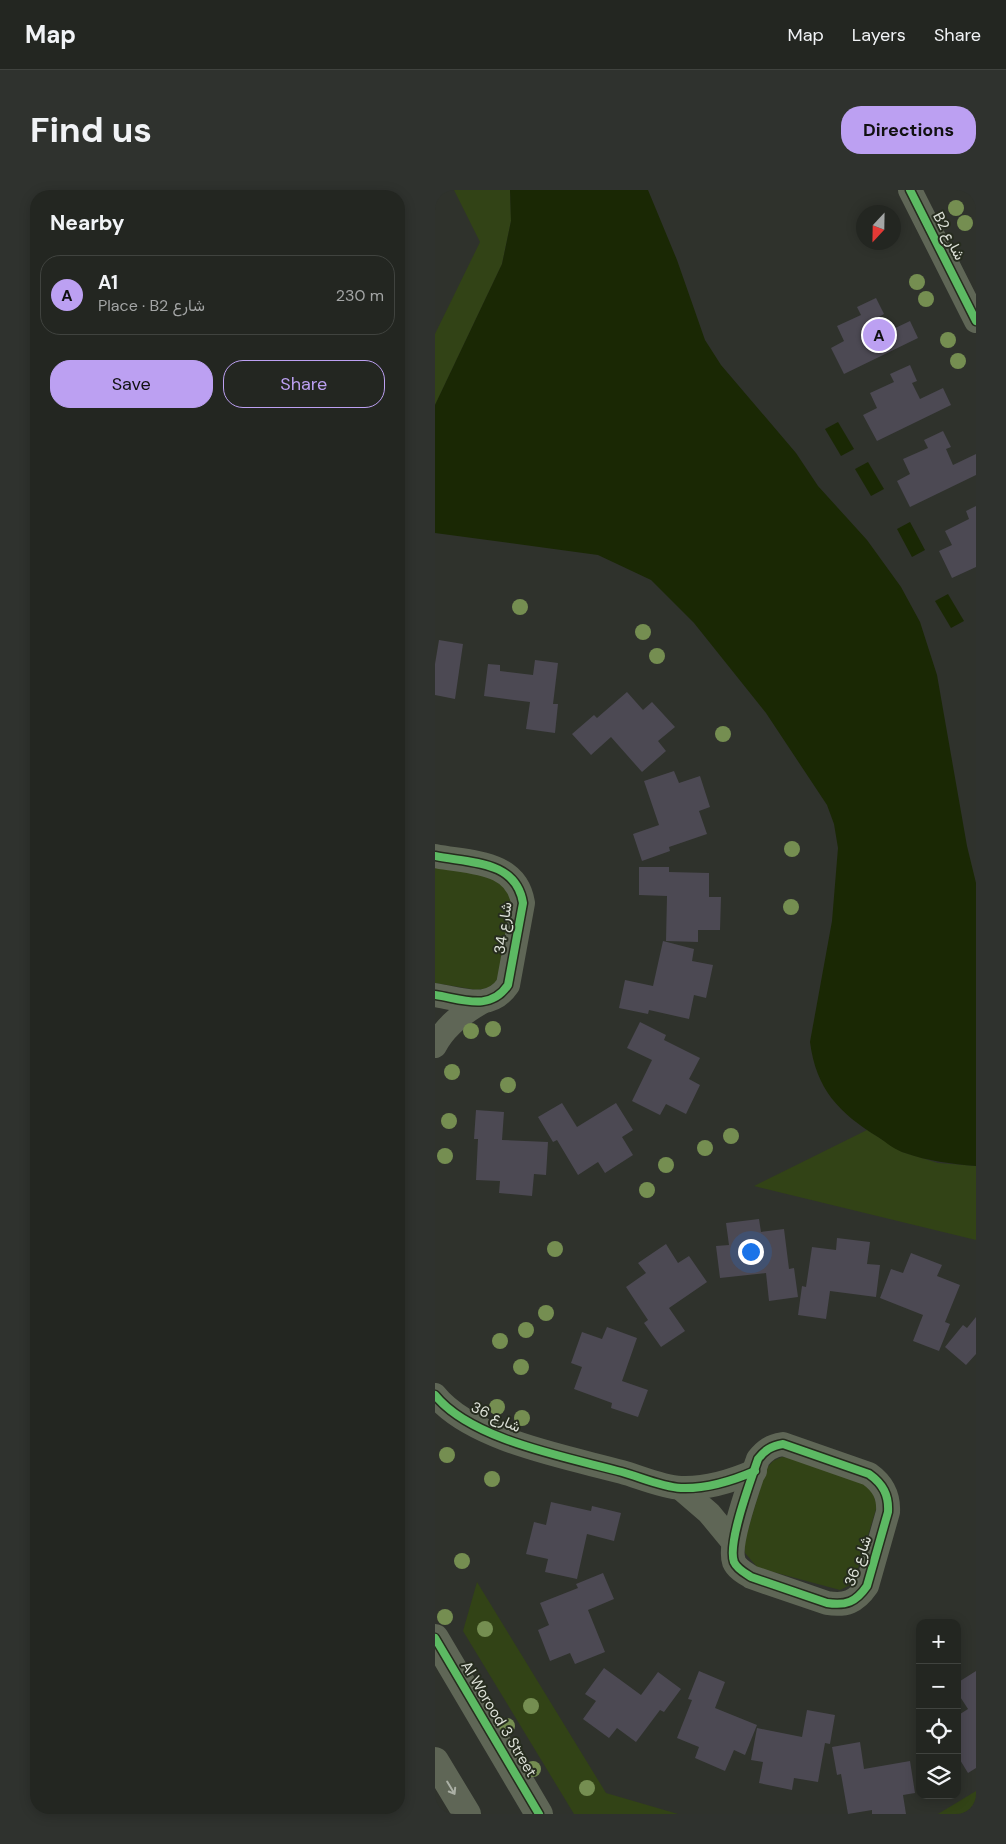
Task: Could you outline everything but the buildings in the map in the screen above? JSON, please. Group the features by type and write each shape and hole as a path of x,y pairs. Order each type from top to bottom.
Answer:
{"street":[{"name":"B2 شارع","path":"910,190 976,321"},
{"name":"شارع 34","path":"435,856 496,868 507,872 515,880 521,891 523,903 508,985 497,997 482,1002 465,1012 450,1025 435,1046"},
{"path":"435,995 482,1002"},
{"name":"شارع 36","path":"435,1395 443,1404 469,1422 501,1437 531,1448 680,1488 718,1484 755,1471"},
{"name":"شارع 36","path":"783,1444 869,1474 879,1481 889,1501 888,1512 867,1586 860,1596 850,1603 839,1605 827,1603 751,1577 742,1572 735,1563 732,1552 733,1542 755,1471 764,1451 773,1446 783,1444"},
{"name":"شارع 36","path":"680,1488 709,1513 733,1542"},
{"name":"Al Worood 3 Street","path":"435,1638 539,1814"},
{"path":"435,1761 467,1814"}],"shaded area":[{"path":"454,190 510,190 511,221 502,264 435,405 435,334 480,242"},
{"path":"510,190 648,190 677,260 705,340 721,365 796,453 818,486 867,540 901,587 920,622 937,675 967,846 976,883 976,1166 931,1160 898,1150 852,1119 841,1109 824,1086 813,1059 810,1042 832,921 838,848 834,824 827,805 766,713 694,623 651,580 598,555 435,533 435,405 502,264 511,221"},
{"path":"838,422 854,449 841,456 825,429"},
{"path":"868,462 884,489 871,496 855,469"},
{"path":"910,522 925,550 912,557 897,529"},
{"path":"948,594 964,621 951,628 935,601"},
{"path":"435,865 499,876 513,890 501,973 496,982 488,988 477,990 435,983"},
{"path":"867,1130 902,1152 938,1163 976,1166 976,1240 754,1186"},
{"path":"782,1457 794,1458 870,1483 877,1506 855,1578 850,1585 840,1590 758,1568 745,1553 744,1543 766,1469 773,1461"},
{"path":"477,1582 606,1793 678,1814 574,1814 463,1631"},
{"path":"976,1791 976,1814 938,1814"}],"cycle path":[{"path":"910,190 976,321"},
{"path":"435,856 476,863 501,871 511,878 519,889 523,903 508,985 501,993 493,999 475,1002 435,995"},
{"path":"435,1395 451,1411 495,1435 521,1445 666,1486 681,1488 709,1486 755,1471"},
{"path":"783,1444 869,1474 884,1490 888,1512 867,1586 859,1596 850,1602 840,1604 827,1603 751,1577 739,1569 734,1562 734,1541 737,1527 745,1496 758,1459 769,1449 783,1444"},
{"path":"435,1638 539,1814"}],"place":[{"name":"A1","path":"879,335"}]}
